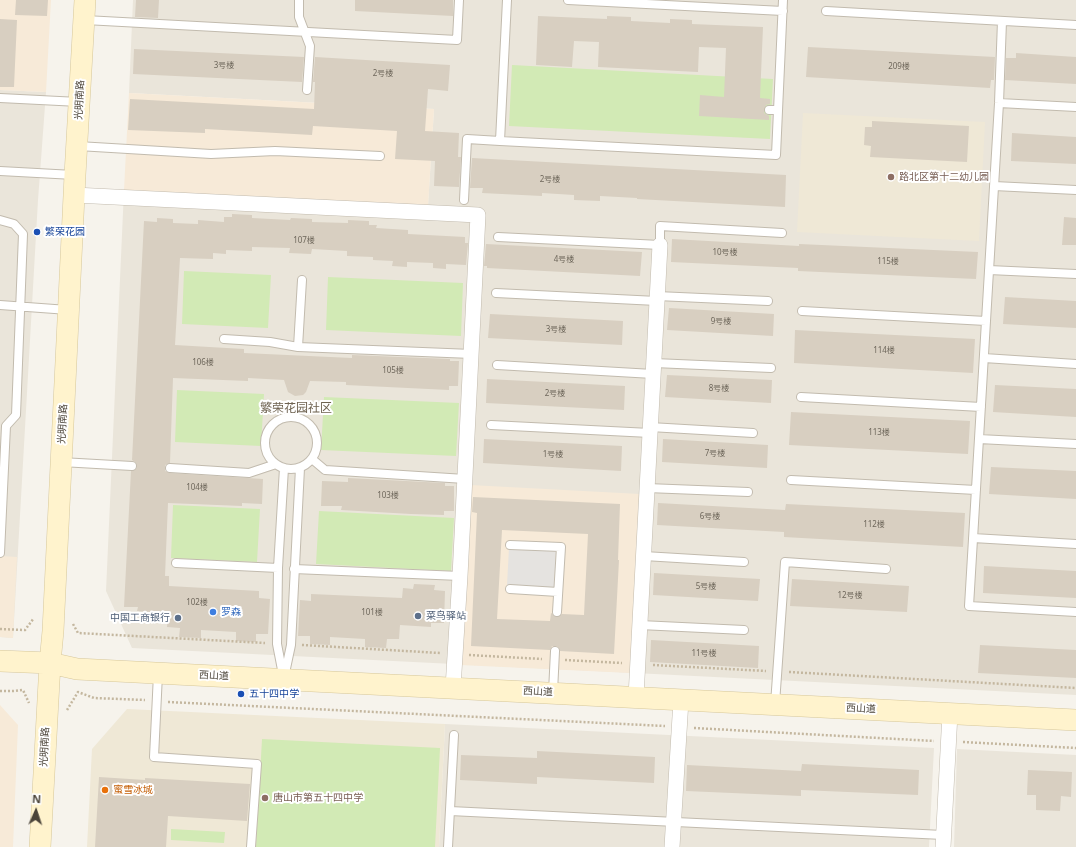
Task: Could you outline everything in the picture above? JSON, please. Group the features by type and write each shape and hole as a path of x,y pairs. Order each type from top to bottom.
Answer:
{"street":[{"name":"光明南路","path":"40,847 53,631 68,310 85,10"},
{"path":"74,195 478,215 472,354 453,688"},
{"path":"636,697 660,245"},
{"name":"西山道","path":"0,661 50,663 77,669 1076,720"},
{"path":"672,847 681,700"},
{"path":"943,841 950,713"}],"lane":[{"path":"299,0 298,17 310,46 307,90"},
{"path":"85,10 304,31 457,40 459,0"},
{"path":"500,141 507,0"},
{"path":"568,0 783,11"},
{"path":"464,200 466,139 776,155 784,0"},
{"path":"826,11 1076,24"},
{"path":"1002,21 999,103 969,606 1076,612"},
{"path":"0,98 80,102"},
{"path":"999,103 1076,107"},
{"path":"769,110 778,110"},
{"path":"77,146 211,154 275,150 380,156"},
{"path":"0,171 75,175"},
{"path":"994,186 1076,190"},
{"path":"0,220 14,224 23,234 16,415 3,426 0,553"},
{"path":"498,237 660,245 660,226 782,232"},
{"path":"989,270 1076,274"},
{"path":"298,347 302,280"},
{"path":"496,293 657,299 768,301"},
{"path":"0,305 68,310"},
{"path":"802,311 986,321"},
{"path":"224,340 270,342 298,347 472,354"},
{"path":"984,358 1076,364"},
{"path":"497,366 653,369 771,368"},
{"path":"801,397 981,407"},
{"path":"288,417 305,421 312,427 316,434 318,443 316,452 312,459 300,468 284,468 276,464 266,449 265,441 268,432 273,425 288,417"},
{"path":"491,425 753,434"},
{"path":"979,439 1076,444"},
{"path":"312,459 325,470 465,479"},
{"path":"61,462 132,466"},
{"path":"170,468 249,472 276,464"},
{"path":"284,468 278,568 277,644 284,679"},
{"path":"284,679 291,645 300,468"},
{"path":"791,480 976,490"},
{"path":"647,488 748,492"},
{"path":"973,538 1076,544"},
{"path":"510,545 561,547 557,612"},
{"path":"644,556 744,562"},
{"path":"775,704 785,562 886,568"},
{"path":"176,563 278,568"},
{"path":"294,569 460,576"},
{"path":"510,589 558,592"},
{"path":"640,625 744,630"},
{"path":"553,693 555,655"},
{"path":"158,673 154,758 257,764 251,847"},
{"path":"448,847 454,735"},
{"path":"450,810 673,821 943,841"}],"path":[{"path":"0,629 24,630"},
{"path":"78,633 277,644"},
{"path":"291,645 455,654 555,655 638,664 1076,688"},
{"path":"0,691 23,690"},
{"path":"78,692 94,698 1076,748"}],"shaded area":[{"path":"0,0 51,0 46,92 0,90"},
{"path":"133,0 1076,0 1076,695 132,648 106,591 124,190 428,205 434,109 129,93"},
{"path":"0,90 46,92 38,200 13,638 0,637"},
{"path":"129,93 434,109 428,206 124,190"},
{"name":"路北区第十二幼儿园","path":"803,113 985,122 979,241 797,232"},
{"path":"470,485 640,494 631,673 460,665"},
{"path":"509,548 556,551 554,588 507,585"},
{"path":"0,556 17,557 13,638 0,637"},
{"path":"0,705 18,725 13,847 0,847"},
{"name":"唐山市第五十四中学","path":"127,709 445,724 439,847 87,847 92,749"},
{"path":"445,724 934,748 929,847 439,847"},
{"path":"957,749 1076,755 1076,847 954,847"}],"green space":[{"path":"512,65 773,79 770,139 509,126"},
{"path":"184,271 271,275 268,328 182,324"},
{"path":"328,277 463,283 461,336 326,330"},
{"path":"177,390 264,394 261,446 175,442"},
{"path":"324,397 459,403 456,456 321,450"},
{"path":"173,505 260,509 257,562 171,558"},
{"path":"319,511 454,518 451,571 316,564"},
{"path":"262,739 440,748 435,847 256,847"},
{"path":"171,829 225,832 224,843 171,840"}],"building":[{"path":"16,0 48,0 47,16 15,15"},
{"path":"136,0 159,0 158,18 135,17"},
{"path":"355,0 453,0 453,16 355,11"},
{"path":"538,16 607,19 607,16 631,17 631,21 670,23 670,19 692,20 692,24 763,27 760,98 770,99 770,104 766,105 764,110 764,113 769,116 769,120 699,116 700,95 724,97 726,48 699,47 698,72 598,67 599,42 574,41 572,67 536,65"},
{"path":"0,19 17,20 14,87 0,87"},
{"path":"808,47 995,57 994,80 991,80 990,88 806,77"},
{"path":"134,49 304,57 302,82 133,74"},
{"path":"1016,53 1076,57 1076,84 1005,80 1006,58 1016,58"},
{"path":"315,57 450,65 448,91 428,89 425,131 459,133 458,157 461,157 459,187 434,186 435,161 395,159 397,131 313,126 312,135 205,129 205,133 128,130 130,99 314,109 315,82 313,82"},
{"path":"872,121 969,126 967,162 870,157 871,146 864,145 865,127 872,127"},
{"path":"1012,133 1076,137 1076,164 1011,161"},
{"path":"472,158 786,175 785,207 600,196 600,201 574,200 574,195 542,193 542,196 482,193 483,188 470,188"},
{"path":"232,214 252,215 252,218 290,220 291,218 312,219 312,222 348,223 348,220 369,221 369,225 377,225 376,228 408,230 408,234 465,237 465,243 468,243 466,265 446,264 446,269 433,268 433,263 407,262 407,267 392,266 393,261 373,260 373,257 347,256 347,251 312,249 311,254 289,253 290,248 252,247 252,251 226,250 226,254 213,253 213,259 180,258 175,345 244,349 244,353 352,358 352,355 450,359 450,361 459,361 458,386 449,386 449,390 346,385 346,382 310,381 306,392 303,395 295,396 288,392 284,380 248,378 248,381 173,378 170,463 165,465 165,471 170,473 263,479 262,504 242,503 242,506 168,503 165,576 169,576 169,586 259,591 259,598 270,599 268,634 256,634 256,642 236,641 236,632 201,630 201,638 179,637 180,628 167,627 168,613 137,611 138,607 124,607 131,471 136,469 137,466 132,460 144,221 157,222 157,218 173,219 173,223 198,224 198,220 224,222 224,217 232,217"},
{"path":"1064,217 1076,218 1076,245 1062,245"},
{"path":"672,239 799,246 799,244 978,252 976,279 798,271 798,268 671,262"},
{"path":"486,244 642,252 640,276 487,268 487,266 484,266"},
{"path":"1005,297 1076,301 1076,328 1003,324"},
{"path":"669,308 774,314 773,336 667,330"},
{"path":"490,314 623,321 622,345 488,338"},
{"path":"795,330 975,339 973,373 794,363"},
{"path":"667,375 772,380 771,403 665,397"},
{"path":"487,379 625,386 624,410 486,403"},
{"path":"995,385 1076,389 1076,417 993,412"},
{"path":"791,412 970,421 968,454 789,445"},
{"path":"484,439 622,446 621,471 483,463"},
{"path":"663,439 768,445 767,468 662,462"},
{"path":"991,467 1076,471 1076,499 989,494"},
{"path":"348,478 445,483 445,486 454,486 454,511 444,511 444,515 411,514 341,510 342,506 321,506 322,481 348,482"},
{"path":"473,497 620,504 619,560 614,654 560,651 556,646 552,646 550,650 471,646 477,513 472,512","holes":["502,530 588,534 584,615 562,614 557,617 551,613 550,621 497,619"]},
{"path":"658,503 785,510 786,504 965,513 963,547 784,537 784,532 657,525"},
{"path":"984,566 1076,571 1076,598 983,593"},
{"path":"654,573 760,579 758,601 653,595"},
{"path":"792,579 909,586 907,612 790,606"},
{"path":"414,584 435,585 434,590 445,591 444,623 431,623 431,627 400,625 399,639 387,639 386,648 365,647 365,639 330,637 330,645 310,644 310,636 298,636 300,600 311,601 311,594 402,598 403,588 413,589"},
{"path":"651,640 759,646 758,668 650,662"},
{"path":"980,645 1076,650 1076,678 978,673"},
{"path":"537,751 655,757 654,783 537,777 537,784 460,780 461,755 537,758"},
{"path":"802,764 919,770 918,795 801,790 801,796 686,791 687,765 801,771"},
{"path":"1028,770 1072,772 1071,797 1061,796 1060,811 1036,810 1036,795 1027,795"},
{"path":"99,777 250,784 247,821 168,816 166,847 95,847"}],"place":[{"name":"路北区第十二幼儿园","path":"891,177"},
{"name":"繁荣花园","path":"37,232"},
{"name":"罗森","path":"213,612"},
{"name":"菜鸟驿站","path":"418,616"},
{"name":"中国工商银行","path":"178,618"},
{"name":"五十四中学","path":"241,694"},
{"name":"蜜雪冰城","path":"105,790"},
{"name":"唐山市第五十四中学","path":"265,798"}],"district":[{"name":"繁荣花园社区","path":"296,409"}]}
